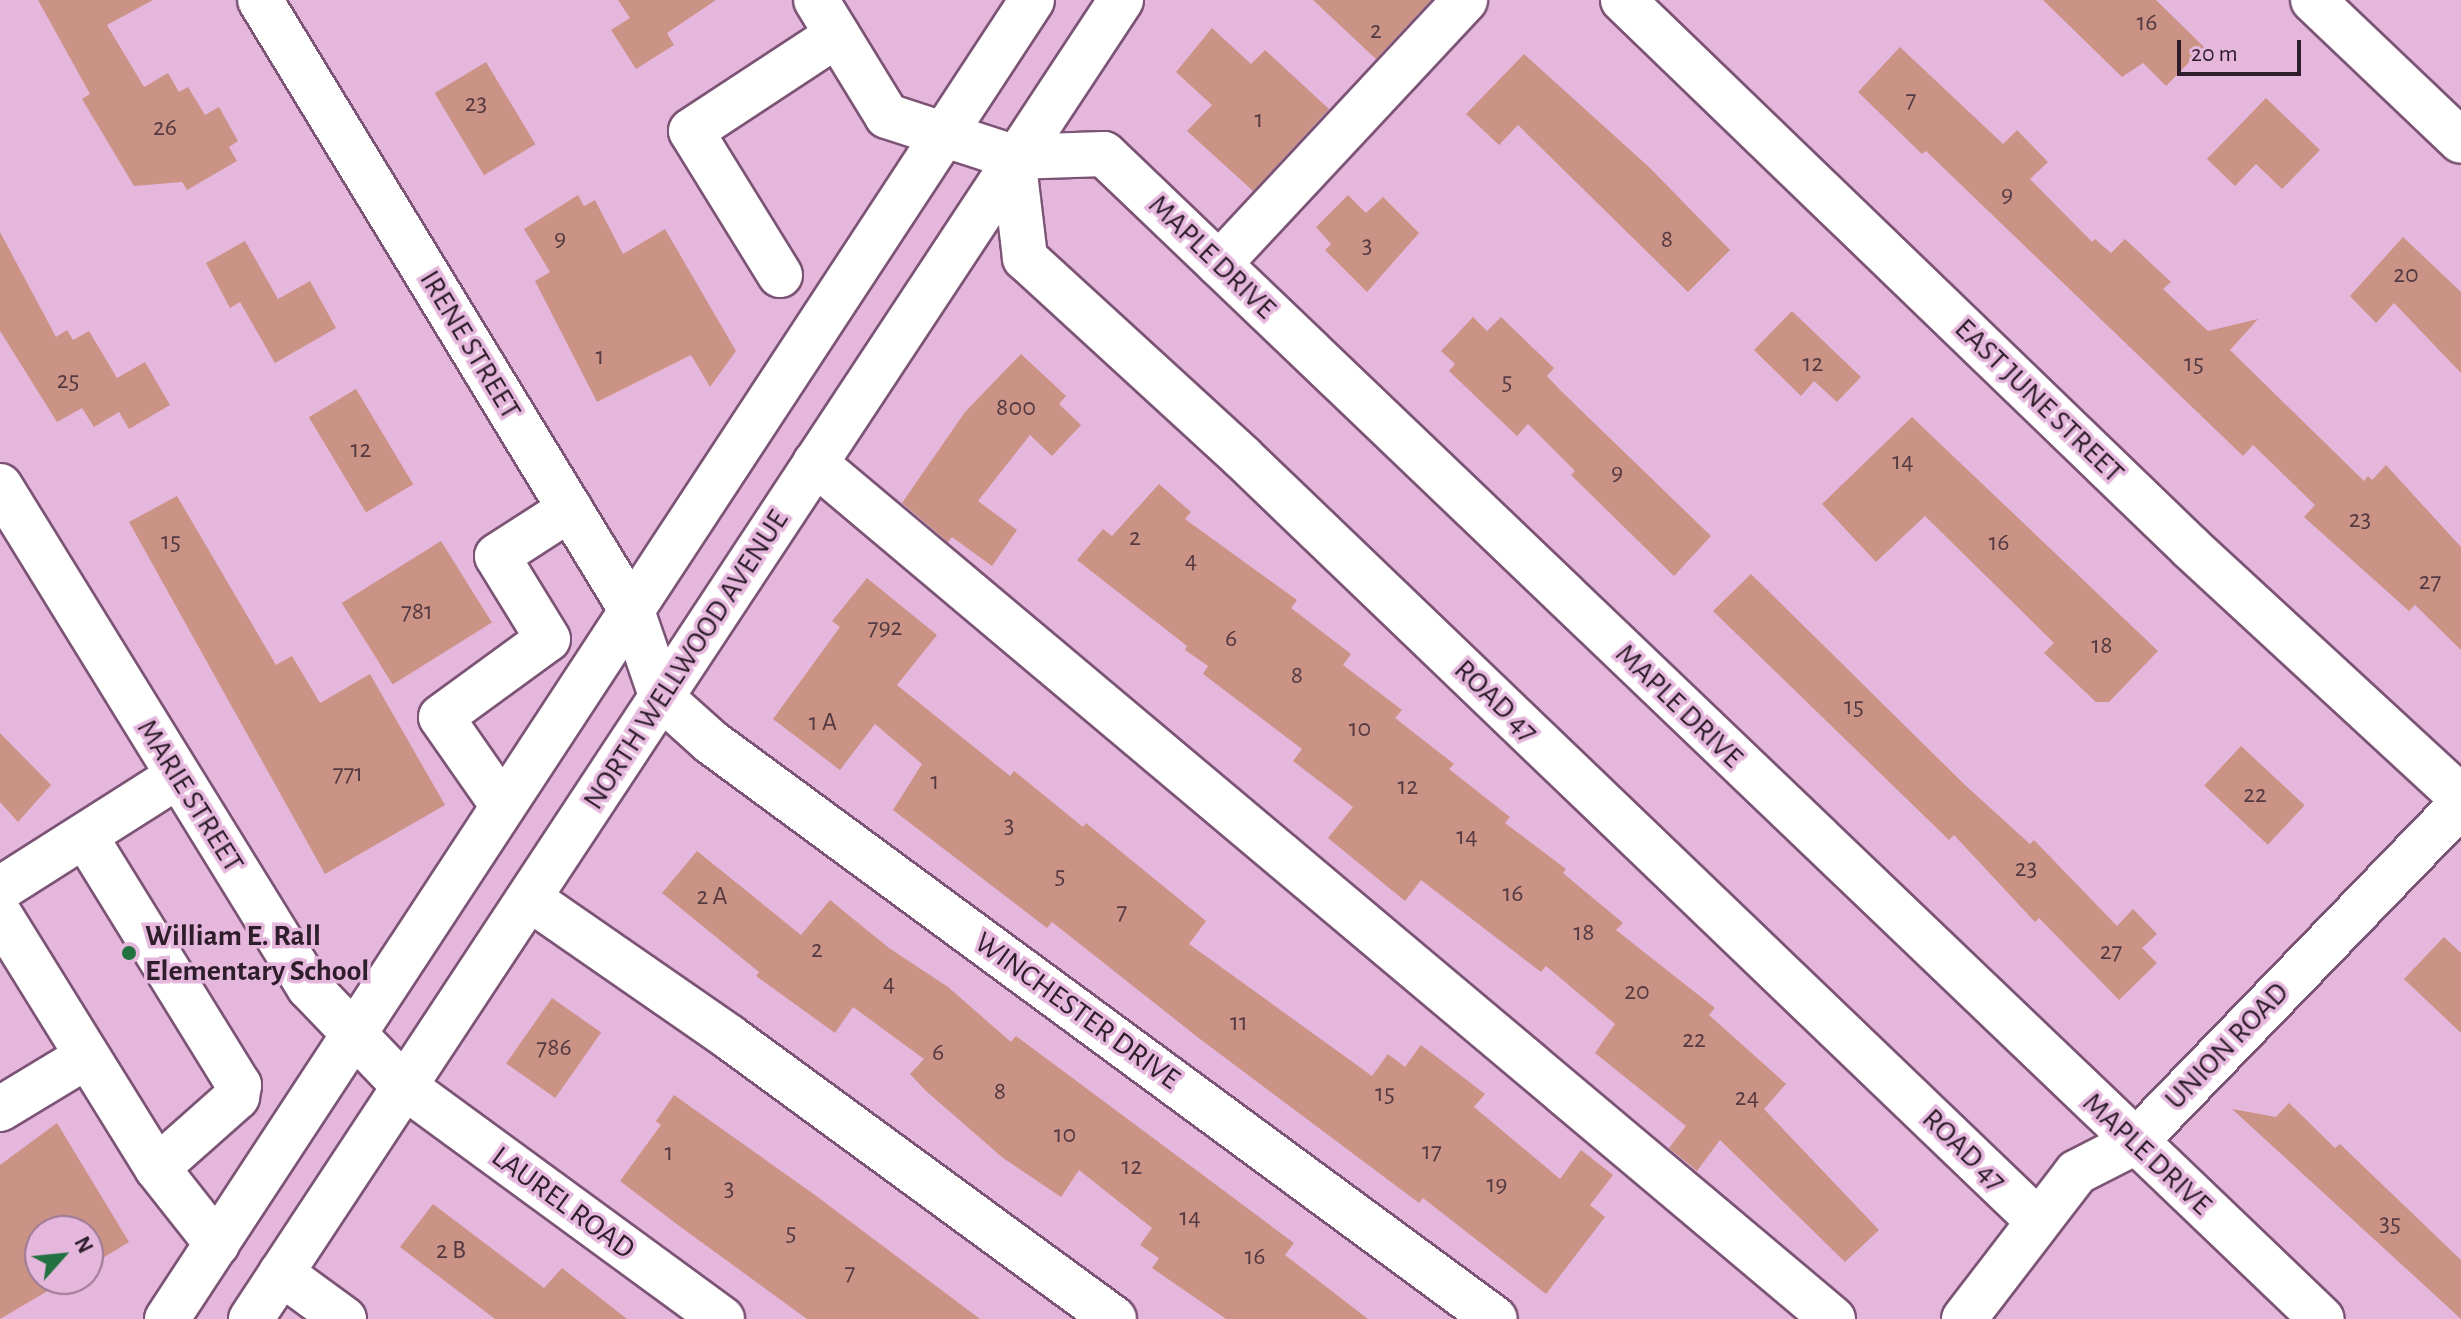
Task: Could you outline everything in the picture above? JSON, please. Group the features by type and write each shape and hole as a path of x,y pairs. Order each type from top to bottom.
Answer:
{"street":[{"name":"IRENE STREET","path":"260,0 632,611 662,698"},
{"path":"167,1319 1032,0"},
{"name":"NORTH WELLWOOD AVENUE","path":"251,1319 662,698 1013,157 1121,0"},
{"path":"1219,264 1465,0"},
{"name":"EAST JUNE STREET","path":"1623,0 2191,548 2461,797"},
{"path":"2313,0 2461,141"},
{"path":"780,275 691,131 827,18"},
{"name":"MAPLE DRIVE","path":"827,18 887,116 1013,157 1104,154 2134,1143 2322,1319"},
{"name":"ROAD 47","path":"1013,157 1025,258 1242,457 2036,1219"},
{"path":"815,463 1833,1319"},
{"name":"MARIE STREET","path":"0,486 309,987 405,1087"},
{"path":"503,806 441,717 548,639 497,556 570,509"},
{"name":"WINCHESTER DRIVE","path":"662,698 711,742 1495,1319"},
{"path":"0,889 178,776"},
{"name":"UNION ROAD","path":"1964,1319 2036,1219 2077,1172 2134,1143 2461,804"},
{"path":"85,836 239,1085 237,1097 157,1168"},
{"path":"530,899 729,1037 1114,1319"},
{"path":"0,915 157,1168 217,1244"},
{"path":"0,1109 86,1057"},
{"name":"LAUREL ROAD","path":"405,1087 722,1319"},
{"path":"281,1273 344,1319"}],"building":[{"path":"38,0 153,0 107,25 144,87 168,73 179,92 188,87 205,115 219,107 238,141 229,147 237,161 187,190 182,182 134,186 82,99 90,94"},
{"path":"618,0 716,0 667,33 674,45 636,69 611,30 630,18"},
{"path":"1313,0 1431,0 1376,59"},
{"path":"2043,0 2156,0 2204,47 2166,86 2143,63 2122,77"},
{"path":"1212,28 1251,64 1265,50 1329,109 1253,191 1187,131 1212,105 1176,72"},
{"path":"1900,47 2003,144 2017,130 2048,162 2030,179 2092,242 2095,239 2111,253 2125,239 2171,282 2163,289 2208,331 2258,319 2230,350 2364,481 2368,476 2372,480 2386,465 2461,547 2461,650 2415,605 2409,611 2304,517 2315,505 2253,445 2243,456 1926,151 1922,154 1858,92"},
{"path":"1524,54 1650,168 1730,250 1688,292 1518,125 1499,145 1466,114"},
{"path":"486,62 535,144 484,175 435,93"},
{"path":"2266,98 2320,150 2282,189 2256,164 2235,186 2207,159"},
{"path":"578,195 584,206 595,200 623,254 665,229 736,351 710,387 691,355 597,402 535,281 550,272 524,229"},
{"path":"1348,195 1366,213 1383,197 1419,233 1367,292 1325,250 1331,244 1316,227"},
{"path":"0,232 56,337 67,330 73,340 89,331 117,378 145,362 170,405 129,429 119,412 94,427 82,408 57,422 0,331"},
{"path":"2403,237 2461,292 2461,373 2394,303 2376,323 2350,296"},
{"path":"245,241 278,299 310,281 336,328 275,363 240,302 230,308 206,263"},
{"path":"1792,311 1861,377 1837,402 1814,381 1801,396 1754,350"},
{"path":"1473,317 1487,331 1501,317 1554,368 1547,376 1560,390 1711,536 1674,576 1571,475 1575,471 1528,424 1517,436 1449,371 1455,364 1441,351"},
{"path":"1021,354 1066,396 1059,404 1081,425 1052,456 1030,435 978,501 1017,530 992,566 952,537 948,542 902,503 965,412"},
{"path":"356,389 413,484 366,512 309,417"},
{"path":"1912,417 2158,651 2109,702 2096,702 2044,653 2054,643 1925,516 1876,562 1822,504"},
{"path":"1159,484 1191,512 1185,519 1297,600 1291,608 1351,654 1343,665 1402,710 1395,718 1454,764 1449,769 1510,817 1505,823 1566,869 1563,873 1623,923 1616,930 1715,1008 1709,1015 1786,1084 1764,1109 1879,1230 1845,1262 1720,1140 1697,1171 1669,1148 1686,1126 1595,1053 1615,1024 1546,966 1541,972 1421,880 1405,901 1328,838 1353,807 1293,761 1302,749 1203,674 1208,666 1185,650 1187,646 1077,560 1103,529 1112,536"},
{"path":"177,496 276,665 292,656 320,703 370,674 445,805 325,874 129,522"},
{"path":"441,541 492,622 393,684 342,603"},
{"path":"1751,574 1965,785 2030,844 2034,840 2117,926 2133,909 2157,934 2142,948 2157,963 2119,1000 2039,918 2035,922 1954,835 1949,840 1713,611"},
{"path":"867,578 937,635 897,685 1010,776 1014,771 1083,827 1086,823 1206,921 1189,944 1372,1076 1388,1054 1405,1067 1421,1045 1485,1094 1474,1107 1560,1179 1581,1150 1613,1175 1590,1205 1605,1217 1546,1294 1423,1198 1419,1203 1200,1039 1052,922 1047,928 893,810 922,764 875,724 840,770 773,719 840,627 832,621"},
{"path":"0,733 51,785 18,822 0,802"},
{"path":"2241,746 2305,805 2268,845 2204,785"},
{"path":"697,851 801,935 830,900 889,948 948,987 1011,1042 1016,1036 1294,1243 1285,1255 1368,1319 1226,1319 1152,1268 1159,1258 1140,1245 1152,1228 1079,1170 1061,1197 1003,1158 926,1091 910,1074 924,1059 853,1007 835,1033 756,976 759,972 662,893"},
{"path":"2444,937 2461,953 2461,1033 2404,979"},
{"path":"552,998 601,1032 555,1098 506,1064"},
{"path":"674,1095 815,1195 980,1319 807,1319 682,1228 620,1181 661,1125 656,1121"},
{"path":"2289,1103 2335,1148 2340,1144 2461,1260 2461,1319 2232,1109 2276,1117"},
{"path":"57,1123 129,1242 104,1257 104,1215 24,1215 24,1295 41,1295 0,1319 0,1165"},
{"path":"433,1204 544,1288 562,1268 627,1319 495,1319 400,1247"}],"place":[{"name":"William E. Rall Elementary School","path":"129,953"}]}
